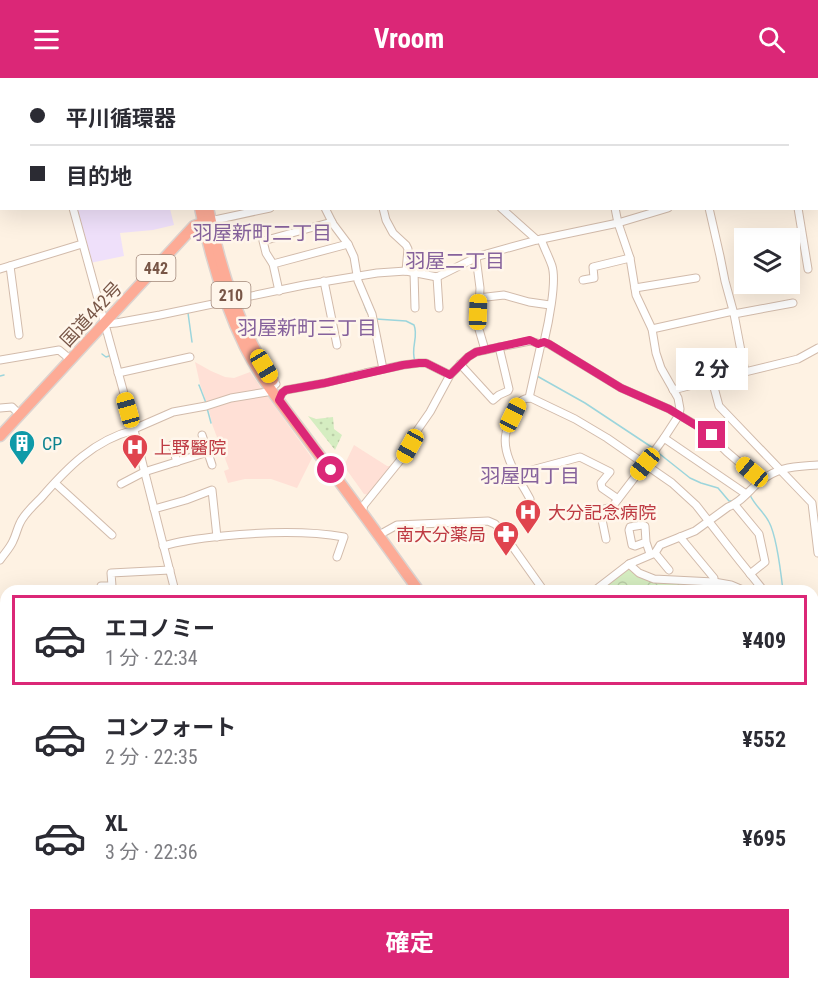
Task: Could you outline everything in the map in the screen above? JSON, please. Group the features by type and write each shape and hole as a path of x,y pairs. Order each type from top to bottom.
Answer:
{"highway":[{"name":"210","path":"201,210 207,221"},
{"name":"210","path":"208,210 207,221 213,265 277,392 381,533 415,585"},
{"name":"国道442号","path":"0,436 194,225 207,221"},
{"name":"210","path":"381,533 422,585"}],"street":[{"path":"73,210 134,429 174,585"},
{"path":"207,221 260,210"},
{"path":"326,210 354,257 357,276 372,314 383,369"},
{"path":"384,210 393,233 408,249 406,271"},
{"path":"503,210 539,239 552,265 553,272 550,305 530,398"},
{"path":"606,539 600,510 612,507 645,464 679,415 680,405 658,362 652,329 634,288 630,258 615,210"},
{"path":"105,324 357,276 406,271 437,277 476,257 499,250 539,239 618,223 661,210"},
{"path":"709,210 734,312 745,372"},
{"path":"798,210 808,269"},
{"path":"279,291 273,264 266,253 263,241 332,222"},
{"path":"0,269 82,244"},
{"path":"273,264 348,244"},
{"path":"476,257 480,288 478,326 485,350"},
{"path":"583,280 594,278 593,267 630,258"},
{"path":"10,266 20,335"},
{"path":"414,272 415,308"},
{"path":"437,277 439,308"},
{"path":"634,288 696,278"},
{"path":"324,282 337,345"},
{"path":"478,298 504,295 550,305"},
{"path":"652,329 734,312 794,303"},
{"path":"363,508 402,458 450,375 460,364 476,352 530,340 543,343 621,388 669,409 709,433 761,481"},
{"path":"460,364 493,400 509,389 499,347"},
{"path":"673,390 798,359 818,348"},
{"path":"0,360 59,350 71,360"},
{"path":"118,373 190,357"},
{"path":"0,558 13,542 21,521 76,461 107,440 173,412 206,406 231,398 277,392 403,365 426,363 450,375"},
{"path":"712,380 719,406 812,503 818,553"},
{"path":"530,499 508,457 505,436 507,427 520,402 525,398 530,398 575,419 672,483 690,499 759,585"},
{"path":"0,408 10,407 20,415"},
{"path":"202,435 212,465"},
{"path":"664,438 746,494"},
{"path":"172,445 177,462"},
{"path":"121,484 144,472 208,452"},
{"path":"517,474 580,457 610,472 601,483 602,488 618,499"},
{"path":"602,585 629,564 653,553 660,545 695,531 728,507 735,505 761,481 780,469 818,465"},
{"path":"55,483 112,536"},
{"path":"154,509 212,490 217,537"},
{"path":"735,505 759,534 765,562 750,574"},
{"path":"381,533 397,525 488,521 500,529 540,585"},
{"path":"163,546 184,540 298,532 344,537 337,557"},
{"path":"680,537 714,578 714,582"},
{"path":"646,542 669,570"},
{"path":"629,564 639,573 654,579 731,585"},
{"path":"112,585 111,573 170,570"}],"shaded area":[{"path":"75,210 170,210 174,225 153,230 120,233 124,256 90,263"},
{"path":"195,362 225,377 234,378 250,372 264,392 207,404"},
{"path":"266,394 312,458 297,488 271,479 245,479 228,483 224,471 229,469 212,424 208,406"},
{"path":"354,445 387,466 391,466 370,495 364,494 344,466"}],"green space":[{"path":"308,416 316,419 333,417 334,429 342,435 335,450"},
{"path":"629,567 637,575 715,585 606,585"}],"waterway":[{"path":"364,304 369,315"},
{"path":"188,313 192,342"},
{"path":"376,319 406,321 414,325 415,361"},
{"path":"102,354 109,356"},
{"path":"0,376 4,375"},
{"path":"537,376 585,403 653,448"},
{"path":"199,385 206,403"},
{"path":"207,408 211,423"},
{"path":"656,451 690,478 718,488 729,501 734,501 740,495"},
{"path":"750,495 772,529 782,585"}],"place":[{"name":"CP","path":"22,466"},
{"name":"上野醫院","path":"135,470"},
{"name":"大分記念病院","path":"528,535"},
{"name":"南大分薬局","path":"506,557"}],"district":[{"name":"羽屋新町二丁目","path":"262,233"},
{"name":"羽屋二丁目","path":"455,261"},
{"name":"羽屋新町三丁目","path":"307,328"},
{"name":"羽屋四丁目","path":"530,476"}],"route":[{"path":"331,470 279,400 286,390 419,363 426,363 450,375 476,352 530,340 538,344 544,342 549,344 621,388 669,409 712,435"}]}
